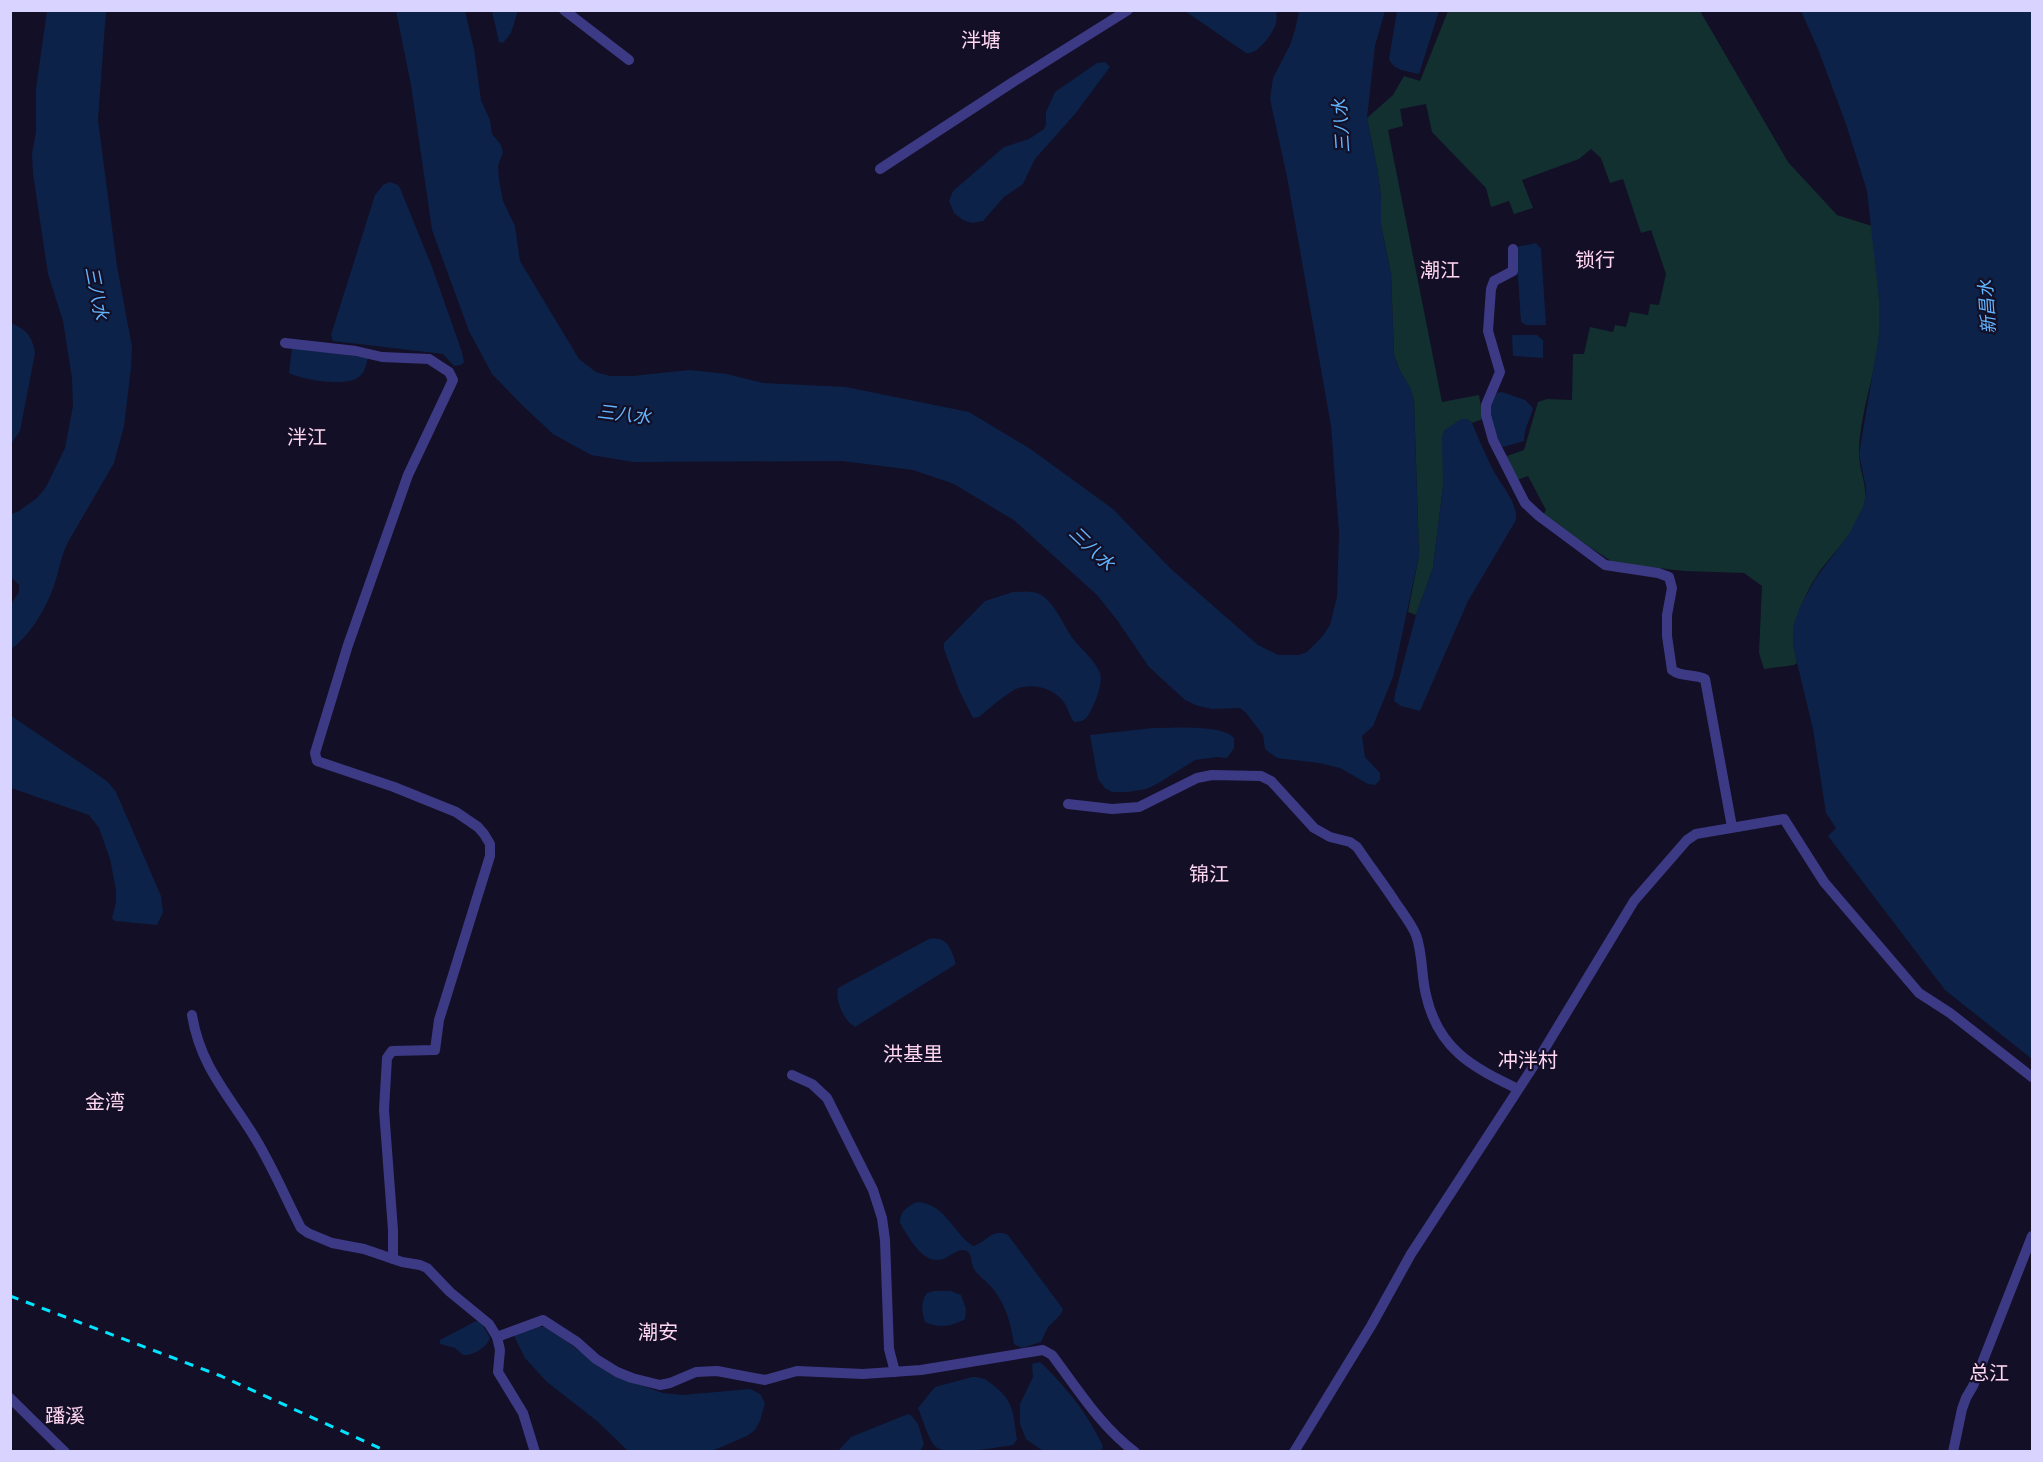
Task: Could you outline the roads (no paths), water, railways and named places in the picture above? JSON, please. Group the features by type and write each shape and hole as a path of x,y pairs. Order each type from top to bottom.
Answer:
{"street":[{"path":"564,10 629,60"},
{"path":"880,169 1128,10"},
{"path":"1514,249 1513,271 1494,280 1491,289 1488,331 1500,372 1486,405 1486,415 1493,440 1525,503 1539,516 1605,565 1667,575 1671,580 1667,636 1672,670 1676,674 1702,678 1707,685 1732,827"},
{"path":"285,344 356,351 382,357 429,359 449,372 453,380 408,475 348,645 315,753 317,761 394,787 456,812 478,827 491,847 484,878 439,1020 435,1050 392,1051 387,1058 384,1110 393,1259"},
{"path":"1068,804 1118,809 1139,807 1197,778 1212,775 1260,776 1271,781 1314,828 1357,847 1403,913 1416,934 1426,996 1447,1042 1464,1060 1518,1089"},
{"path":"1294,1452 1424,1235 1518,1089 1634,901 1691,837 1700,832 1784,819 1824,882 1919,993 1950,1013 2032,1077"},
{"path":"192,1015 199,1045 208,1068 254,1135 301,1228 332,1244 364,1249 402,1262 420,1264 430,1270 450,1292 489,1324 500,1350 498,1372 523,1413 535,1452"},
{"path":"792,1076 812,1084 827,1098 873,1190 882,1218 885,1240 889,1349 895,1372"},
{"path":"1953,1452 1966,1398 1973,1386 2032,1236"},
{"path":"496,1337 543,1320 617,1372 660,1385 696,1372 717,1371 765,1380 797,1371 850,1374 921,1370 1047,1351 1102,1420 1123,1443 1135,1452"},
{"path":"10,1398 65,1452"}],"water":[{"name":"三八水","path":"47,11 106,11 98,120 117,266 132,347 131,368 124,426 114,463 68,542 53,590 42,611 34,625 11,649 11,604 19,592 19,585 11,579 11,514 37,498 46,487 65,448 73,406 72,378 63,321 48,274 33,174 36,88"},
{"name":"三八水","path":"396,11 465,11 474,49 481,100 490,120 492,134 501,145 503,152 498,166 499,180 503,201 515,226 520,261 579,359 596,372 610,376 632,376 690,370 727,374 763,383 846,387 969,412 1029,448 1113,509 1170,568 1258,645 1278,655 1299,655 1307,652 1330,625 1337,597 1339,533 1331,426 1287,177 1270,99 1273,78 1290,45 1299,11 1385,11 1375,46 1367,118 1381,196 1381,225 1391,274 1394,355 1410,387 1414,401 1419,555 1393,677 1373,726 1362,736 1365,757 1380,773 1380,780 1375,785 1368,784 1340,768 1277,758 1265,749 1263,735 1240,708 1212,709 1185,700 1149,667 1097,595 1015,521 954,484 913,470 842,461 633,462 591,455 553,434 492,374 469,331 432,230 411,85"},
{"path":"492,11 518,11 511,33 503,43 499,42"},
{"path":"1185,11 1276,11 1276,24 1263,44 1255,51 1246,53"},
{"path":"1397,11 1439,11 1419,74 1394,66 1389,59"},
{"name":"新昌水","path":"1801,11 2032,11 2032,1059 1945,990 1828,836 1836,828 1826,813 1813,729 1793,646 1793,626 1815,579 1848,536 1864,505 1866,488 1859,454 1879,336 1879,299 1867,191 1846,124"},
{"path":"1105,62 1110,67 1075,114 1035,159 1023,184 1004,197 983,221 972,223 954,213 949,201 953,191 1004,147 1029,139 1044,129 1046,112 1055,92 1097,63"},
{"path":"390,182 400,188 432,267 462,352 464,362 461,365 454,366 443,354 333,341 331,335 375,195 383,185"},
{"path":"1536,243 1541,249 1546,325 1526,325 1521,322 1516,247"},
{"path":"11,323 28,334 35,353 20,431 11,444"},
{"path":"1512,335 1537,335 1543,340 1543,358 1513,356"},
{"path":"292,347 368,358 363,372 354,380 336,382 314,380 289,373"},
{"path":"1502,392 1525,400 1533,408 1524,441 1503,447 1490,415 1491,404 1497,393"},
{"path":"1461,419 1467,419 1472,423 1492,468 1511,500 1516,520 1468,601 1420,711 1401,706 1394,701 1416,615 1433,568 1443,486 1442,436 1445,430"},
{"path":"1013,592 1035,592 1045,598 1100,673 1099,689 1092,708 1083,720 1074,722 1065,703 1058,696 1047,689 1034,686 1014,690 979,717 973,718 959,690 944,649 944,643 985,601"},
{"path":"10,715 108,782 116,792 161,896 163,912 157,925 115,921 112,918 116,890 110,859 99,828 89,815 11,788"},
{"path":"1153,728 1196,728 1219,731 1234,738 1234,748 1227,758 1195,760 1146,789 1112,792 1105,788 1098,779 1090,735"},
{"path":"929,939 945,942 956,964 855,1027 851,1024 839,1004 838,988"},
{"path":"917,1202 935,1207 973,1246 993,1234 1008,1235 1063,1309 1048,1327 1041,1342 1022,1348 1014,1344 1005,1308 991,1286 976,1272 967,1251 959,1251 936,1260 929,1258 917,1248 900,1223 905,1210"},
{"path":"951,1291 961,1295 966,1309 965,1319 946,1326 925,1322 922,1303 927,1293"},
{"path":"476,1321 481,1322 490,1338 479,1350 463,1355 455,1348 440,1344 440,1340"},
{"path":"535,1327 547,1327 612,1375 663,1393 682,1395 750,1389 760,1394 765,1403 760,1421 755,1430 747,1436 712,1451 628,1451 597,1421 547,1382 525,1358 514,1336"},
{"path":"1040,1362 1067,1390 1082,1410 1102,1444 1103,1448 1100,1451 1043,1451 1026,1439 1020,1424 1020,1404 1033,1377 1032,1364"},
{"path":"972,1377 988,1381 1009,1403 1017,1440 1013,1445 972,1451 950,1451 935,1446 932,1442 918,1408 935,1387"},
{"path":"908,1414 918,1424 924,1444 920,1451 838,1451 851,1437"}],"railway":[{"path":"10,1296 221,1376 388,1452"}],"district":[{"name":"泮塘","path":"981,39"},
{"name":"锁行","path":"1595,259"},
{"name":"潮江","path":"1440,269"},
{"name":"泮江","path":"307,436"},
{"name":"锦江","path":"1209,873"},
{"name":"洪基里","path":"913,1053"},
{"name":"冲泮村","path":"1528,1059"},
{"name":"金湾","path":"105,1101"},
{"name":"潮安","path":"658,1331"},
{"name":"总江","path":"1989,1372"},
{"name":"蹯溪","path":"65,1415"}]}
